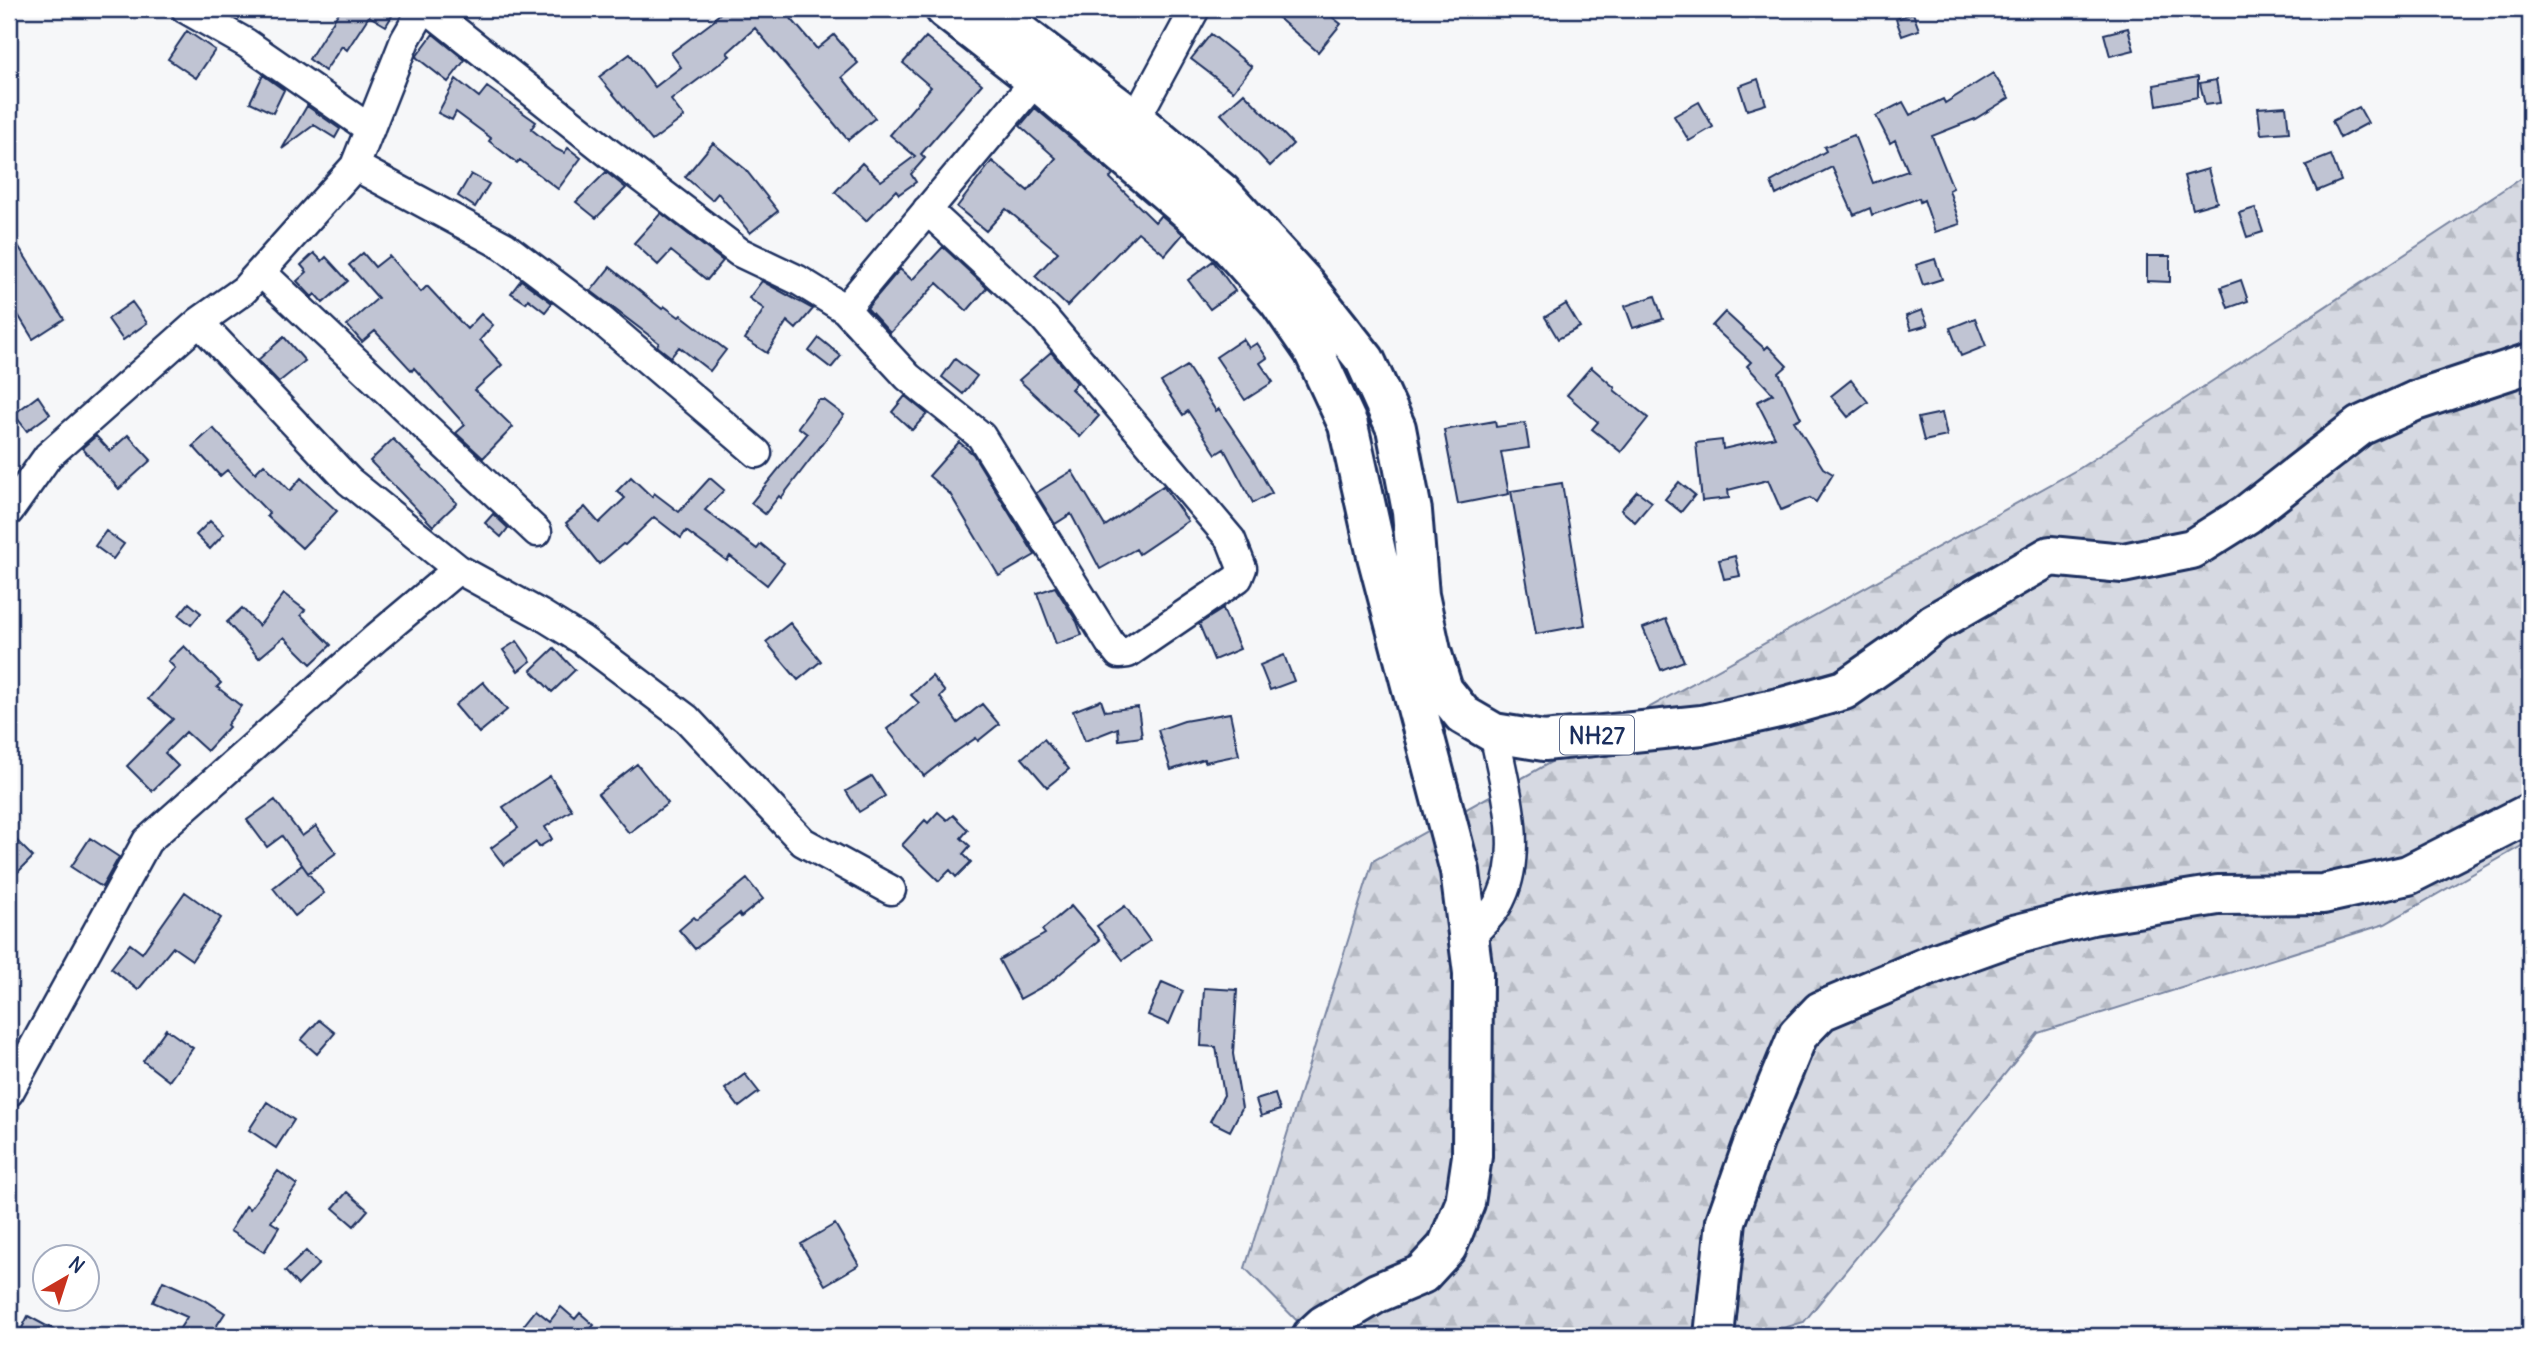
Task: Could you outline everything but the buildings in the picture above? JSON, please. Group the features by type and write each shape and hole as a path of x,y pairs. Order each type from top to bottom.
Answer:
{"highway":[{"path":"945,9 1036,80 1229,245 1278,300 1314,352 1348,425 1377,556 1460,872 1473,973 1472,1156 1465,1203 1447,1247 1422,1274 1377,1293 1324,1325 1312,1336"},
{"name":"NH27","path":"998,11 1221,192 1306,284 1365,360 1396,428 1412,511 1419,595 1443,690 1463,715 1494,733 1544,741 1702,725 1844,690 1900,652 1934,623 2050,556 2123,563 2192,549 2246,514 2360,426 2415,401 2530,363"},
{"path":"1714,1336 1726,1221 1755,1139 1798,1035 1821,1011 1988,944 2092,915 2218,895 2323,894 2408,875 2530,813"}],"street":[{"path":"187,9 246,43 370,129"},
{"path":"9,511 48,456 199,322 244,290 355,166 405,40 425,9 610,155 739,252 798,280 845,309 908,377 981,436 1110,643 1119,654 1128,653 1238,579 1242,568 1231,540 1044,318 927,210"},
{"path":"1135,120 1195,9"},
{"path":"845,309 1036,80"},
{"path":"355,166 514,254 594,314 757,453"},
{"path":"261,272 537,532"},
{"path":"199,322 349,481 457,569 582,640 687,719 803,842 891,890"},
{"path":"9,1092 147,841 457,569"},
{"path":"1469,938 1502,898 1512,860 1509,805 1494,733"}],"green space":[{"path":"2530,172 2530,841 2385,924 2038,1033 1804,1322 1756,1336 1312,1336 1245,1268 1373,861 2080,468"}]}
